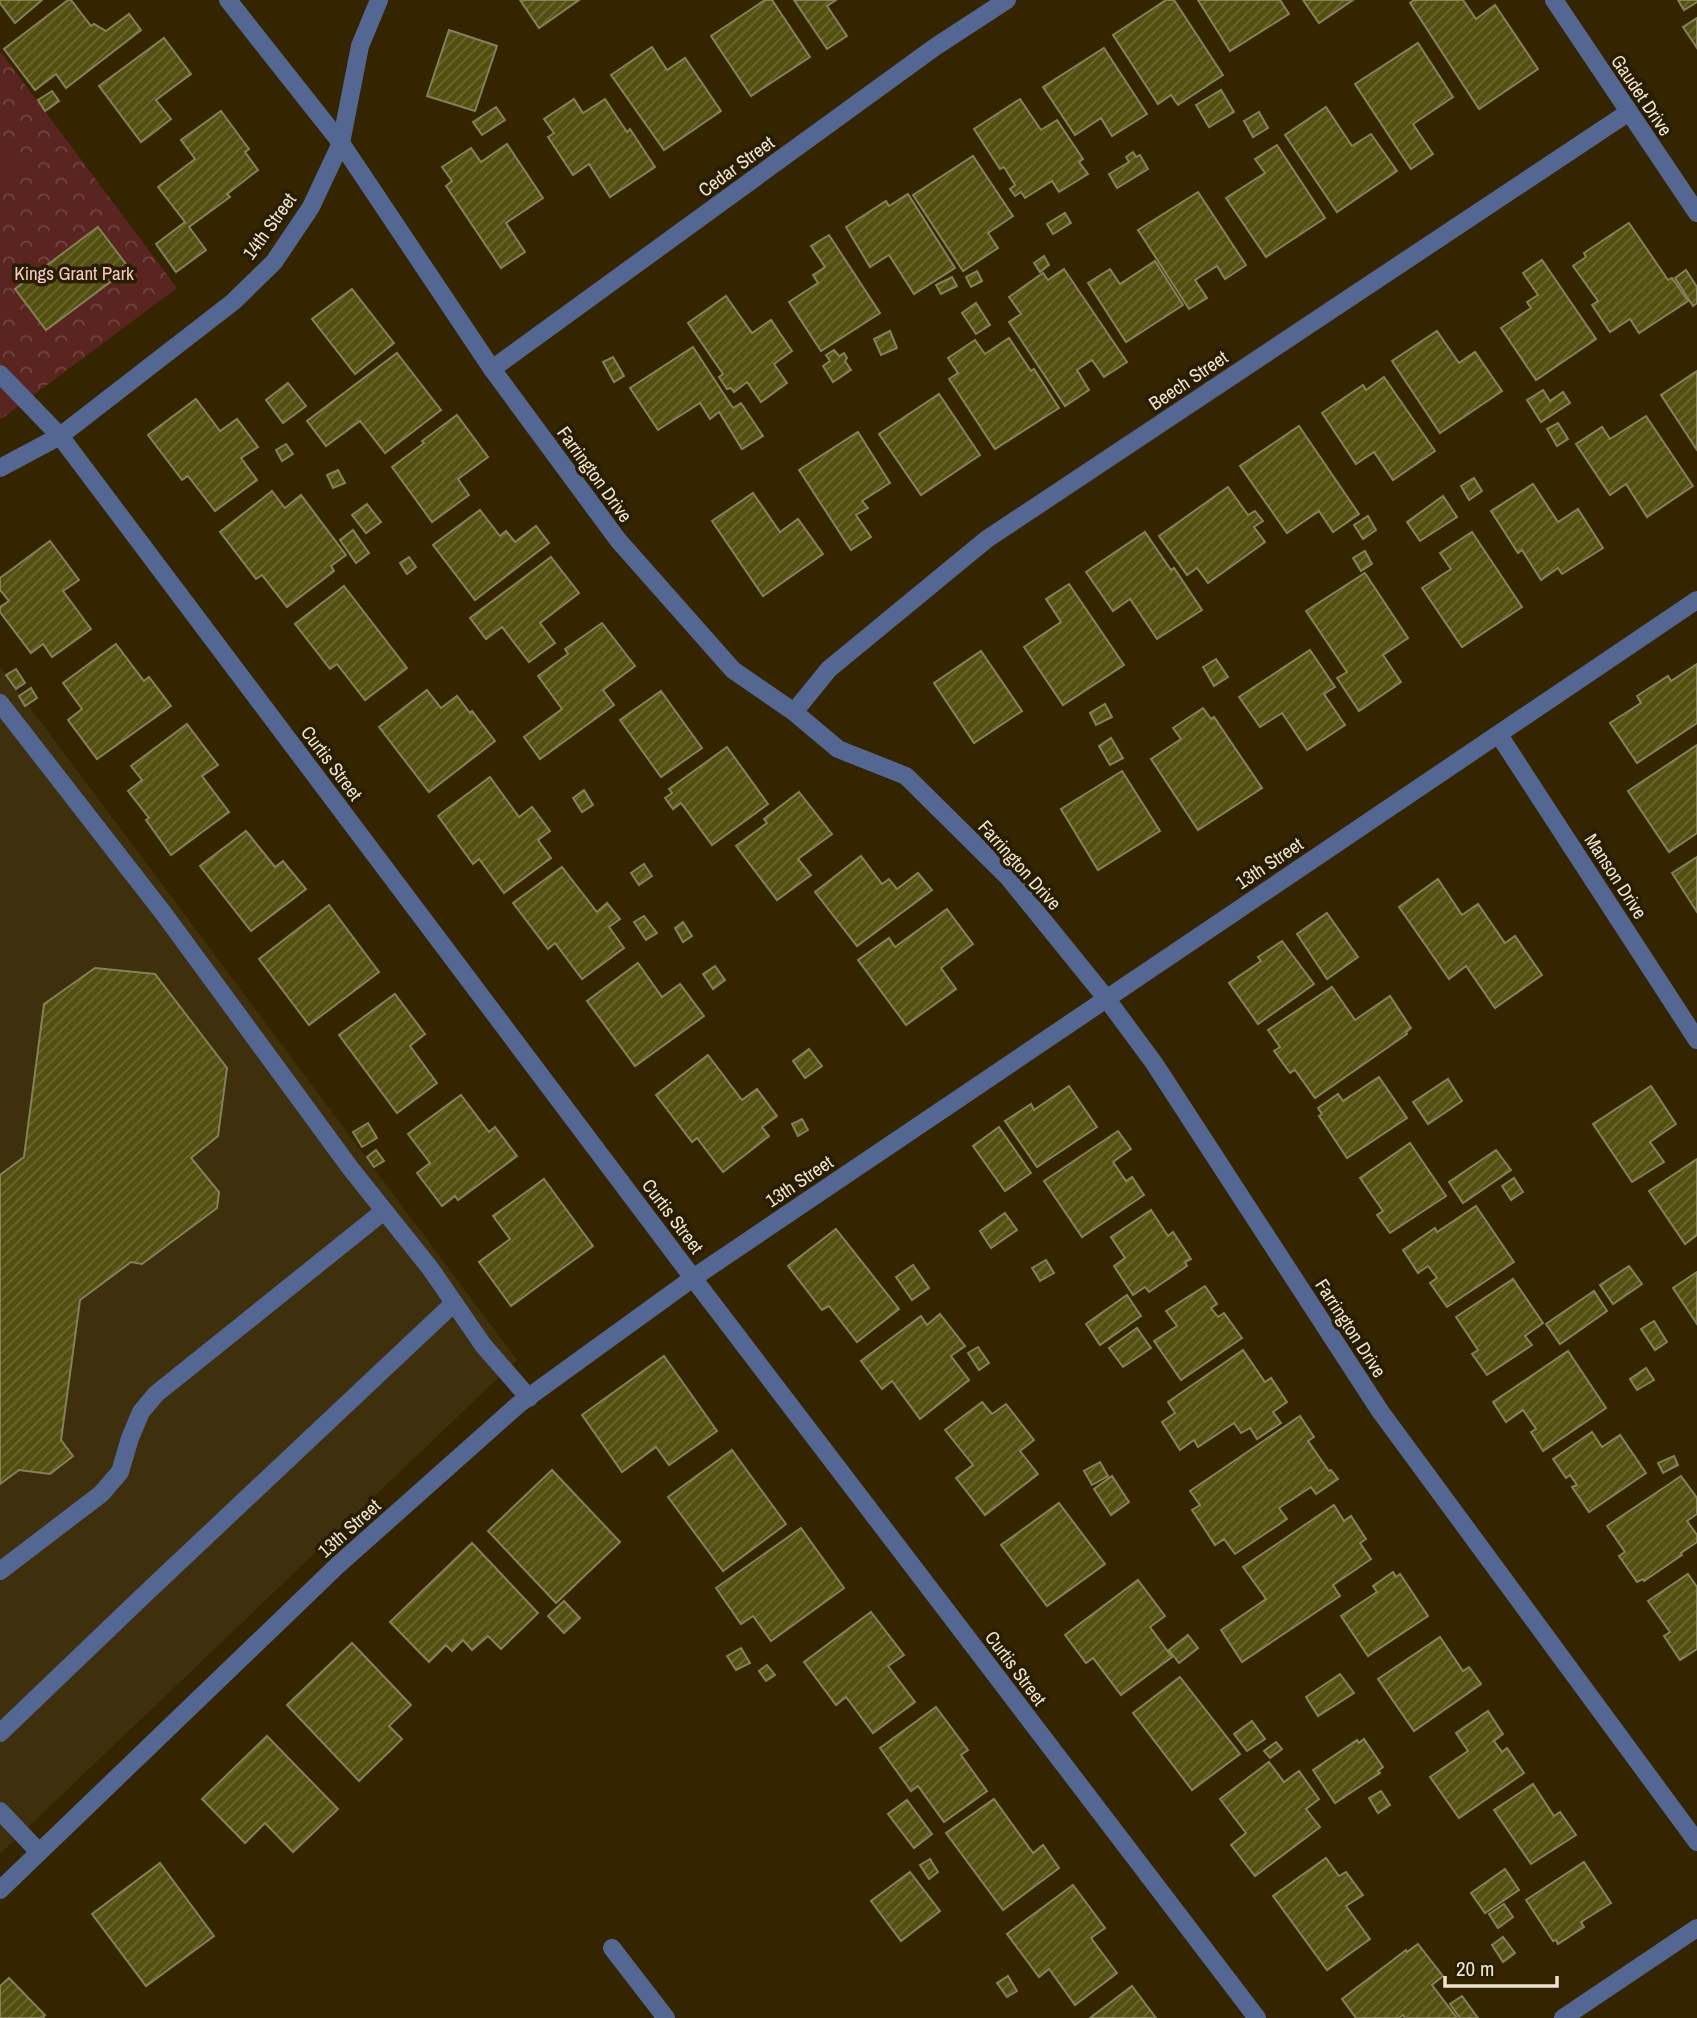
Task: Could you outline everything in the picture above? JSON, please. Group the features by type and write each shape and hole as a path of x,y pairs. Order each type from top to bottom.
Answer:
{"street":[{"name":"Farrington Drive","path":"228,0 341,143 492,369 618,540 733,670 794,712 838,749 905,776 1008,877 1106,998 1154,1063 1380,1411 1697,1843"},
{"name":"14th Street","path":"0,468 61,436 233,302 274,262 311,206 341,143 360,46 379,0"},
{"name":"Cedar Street","path":"492,369 936,47 1007,0"},
{"name":"Gaudet Drive","path":"1554,0 1697,212"},
{"name":"Beech Street","path":"794,712 829,669 987,539 1629,112"},
{"name":"Curtis Street","path":"0,374 61,436 693,1278 1257,2018"},
{"name":"13th Street","path":"0,1890 338,1565 528,1398 693,1278 1697,600"},
{"path":"0,704 164,914 351,1169 430,1268 483,1345 528,1398"},
{"name":"Manson Drive","path":"1499,735 1697,1040"},
{"path":"0,1571 101,1494 120,1472 141,1412 156,1394 384,1210"},
{"path":"0,1733 454,1303"},
{"path":"0,1811 39,1853"},
{"path":"1563,2018 1697,1928"},
{"path":"612,1948 666,2018"}],"shaded area":[{"path":"0,667 517,1360 0,1854"}],"green space":[{"name":"Kings Grant Park","path":"0,51 177,288 0,420"},
{"path":"0,131 28,167 0,188"}],"building":[{"path":"0,0 42,0 15,23"},
{"path":"71,0 91,26 94,24 106,31 129,14 141,30 66,88 56,74 35,90 4,49"},
{"path":"520,0 579,0 539,28"},
{"path":"765,0 772,0 810,57 751,96 711,36"},
{"path":"794,0 836,0 827,6 847,36 827,49"},
{"path":"1166,0 1174,0 1223,75 1178,105 1171,95 1158,104 1113,35"},
{"path":"1198,0 1280,0 1289,14 1230,51"},
{"path":"1303,0 1353,0 1319,23"},
{"path":"1414,0 1463,0 1476,19 1495,5 1538,69 1479,109 1410,3"},
{"path":"1678,0 1697,0 1697,2 1684,10"},
{"path":"1697,18 1697,48 1683,27"},
{"path":"449,30 497,46 475,111 427,96"},
{"path":"164,38 191,74 156,100 171,119 141,142 99,86"},
{"path":"1418,43 1453,97 1413,124 1433,154 1411,169 1355,84"},
{"path":"652,47 667,70 685,58 721,111 664,150 611,75"},
{"path":"1104,48 1147,114 1112,136 1101,118 1075,135 1043,87"},
{"path":"1221,90 1234,112 1209,127 1196,105"},
{"path":"52,91 59,101 45,111 38,100"},
{"path":"574,99 583,113 605,99 627,132 630,129 655,167 610,197 589,164 573,175 548,137 554,133 544,119"},
{"path":"1020,99 1041,130 1057,120 1083,159 1079,162 1088,174 1059,192 1052,181 1025,198 1021,192 1015,196 1010,189 1015,185 1004,167 1000,169 974,129"},
{"path":"496,107 505,120 482,135 473,122"},
{"path":"1326,107 1352,146 1371,134 1397,171 1337,212 1285,135"},
{"path":"221,111 249,149 245,152 258,170 227,194 230,197 189,227 206,250 176,272 156,244 185,222 158,187 195,159 181,140"},
{"path":"1259,112 1268,128 1253,137 1244,121"},
{"path":"507,144 543,198 506,223 525,252 501,268 446,186 452,181 442,167 471,148 481,162"},
{"path":"1277,145 1325,218 1266,257 1226,198 1265,173 1255,159"},
{"path":"1133,152 1136,157 1140,155 1148,169 1117,188 1109,174 1129,162 1126,157"},
{"path":"973,156 1013,216 988,233 998,248 963,271 913,195"},
{"path":"1198,192 1246,265 1225,279 1217,266 1195,280 1207,298 1189,309 1138,230"},
{"path":"908,194 955,268 914,294 889,255 870,267 846,227 886,201 889,206"},
{"path":"1065,213 1071,223 1053,234 1047,224"},
{"path":"1629,223 1668,280 1672,278 1688,301 1639,333 1630,319 1610,332 1592,305 1598,301 1573,266 1586,257 1584,253"},
{"path":"98,227 129,268 46,330 15,289"},
{"path":"829,235 880,313 821,351 789,302 818,283 813,275 825,267 811,246"},
{"path":"1044,256 1049,265 1040,272 1034,263"},
{"path":"1542,260 1596,339 1536,380 1501,328 1531,308 1527,302 1538,295 1523,273"},
{"path":"1155,261 1183,305 1126,342 1088,283 1110,269 1120,284"},
{"path":"1064,269 1127,362 1104,377 1092,360 1077,370 1089,390 1065,406 1009,322 1021,314 1009,297 1043,273 1048,280"},
{"path":"1686,270 1697,287 1697,303 1693,306 1675,278"},
{"path":"977,271 982,281 971,287 966,277"},
{"path":"952,277 957,286 941,294 936,285"},
{"path":"352,289 394,343 355,374 312,319"},
{"path":"726,296 752,333 771,320 792,351 774,364 787,383 761,402 747,382 734,392 731,388 727,389 719,377 723,374 688,323"},
{"path":"976,303 990,325 976,334 962,313"},
{"path":"890,331 897,348 881,355 874,339"},
{"path":"1437,331 1459,363 1475,352 1502,391 1440,433 1392,361"},
{"path":"1009,338 1031,371 1034,369 1059,408 995,449 949,379 958,373 948,358 975,340 985,354"},
{"path":"693,347 733,408 741,403 763,436 742,449 719,412 710,419 700,403 658,430 630,388"},
{"path":"834,350 839,356 844,353 847,358 845,361 851,370 833,382 823,366 830,361 826,355"},
{"path":"397,353 441,410 385,453 360,421 326,446 307,421"},
{"path":"613,357 624,376 614,382 603,362"},
{"path":"1697,371 1697,450 1661,395"},
{"path":"1384,377 1435,451 1393,480 1374,452 1356,464 1322,413 1363,385 1366,390"},
{"path":"288,383 306,406 283,423 266,400"},
{"path":"1543,390 1550,401 1563,392 1570,403 1541,422 1527,400"},
{"path":"939,394 980,455 921,495 879,434"},
{"path":"196,399 220,431 237,419 258,447 241,458 257,480 215,511 188,476 182,480 148,435"},
{"path":"457,415 488,457 458,479 469,495 432,522 392,467"},
{"path":"1646,416 1693,486 1647,517 1626,484 1610,495 1576,444 1602,427 1610,439"},
{"path":"1558,423 1568,439 1557,446 1547,429"},
{"path":"1299,426 1359,514 1333,532 1319,511 1287,533 1240,466"},
{"path":"858,432 890,483 862,501 868,508 856,515 871,537 851,550 799,470"},
{"path":"286,444 293,454 282,461 276,450"},
{"path":"338,470 345,483 333,488 327,475"},
{"path":"1474,478 1482,491 1469,500 1461,486"},
{"path":"1533,484 1558,522 1578,509 1603,548 1562,574 1558,568 1541,580 1522,550 1518,553 1491,511"},
{"path":"1228,487 1248,515 1255,511 1263,521 1254,527 1265,542 1208,583 1197,568 1187,575 1159,536"},
{"path":"272,491 285,508 301,495 346,555 331,566 334,571 287,607 262,575 256,579 220,532"},
{"path":"753,493 780,532 798,519 823,554 763,596 712,521"},
{"path":"1443,496 1457,517 1420,541 1407,522"},
{"path":"367,504 381,522 366,533 352,515"},
{"path":"480,510 500,536 506,531 515,542 536,526 549,543 475,600 433,545"},
{"path":"1368,516 1376,530 1363,539 1354,525"},
{"path":"353,530 369,553 356,563 340,540"},
{"path":"1145,532 1171,570 1174,568 1202,610 1157,639 1130,599 1113,611 1086,572"},
{"path":"1472,532 1522,607 1462,647 1422,588 1451,569 1440,553"},
{"path":"50,541 79,580 63,591 91,629 52,657 43,644 31,653 0,612 0,607 9,601 0,590 0,578"},
{"path":"1365,551 1372,564 1361,571 1353,558"},
{"path":"409,557 416,567 407,574 400,563"},
{"path":"551,557 579,593 540,623 555,643 529,662 502,627 486,639 470,618"},
{"path":"1365,573 1408,638 1383,655 1401,682 1359,711 1337,678 1347,672 1306,611"},
{"path":"1069,584 1124,665 1063,705 1024,647 1061,622 1046,599"},
{"path":"344,586 407,668 365,700 337,664 330,669 295,624"},
{"path":"602,623 635,666 603,690 614,705 540,759 524,737 562,709 538,676 568,654 565,649"},
{"path":"116,644 144,681 149,677 171,706 97,759 68,720 82,709 63,683"},
{"path":"1310,650 1335,687 1324,694 1345,725 1307,750 1282,713 1260,727 1239,697"},
{"path":"981,651 1022,711 974,743 934,683"},
{"path":"1216,659 1228,677 1214,686 1203,667"},
{"path":"1697,664 1697,723 1637,763 1610,723 1641,703 1637,696 1668,676 1671,681"},
{"path":"16,669 25,683 16,689 6,675"},
{"path":"31,688 37,698 25,706 19,696"},
{"path":"427,690 441,708 457,696 495,741 429,792 379,727"},
{"path":"661,691 702,748 661,777 620,720"},
{"path":"1105,704 1112,717 1096,725 1090,713"},
{"path":"1203,708 1211,719 1214,717 1262,788 1198,830 1151,759 1181,739 1173,728"},
{"path":"187,724 218,765 202,776 229,812 171,855 146,820 149,818 128,791 142,780 131,766"},
{"path":"1111,738 1123,758 1110,765 1099,746"},
{"path":"1697,745 1697,833 1669,852 1628,791"},
{"path":"727,747 768,804 712,845 681,803 673,809 665,798 672,793 669,789"},
{"path":"1122,771 1160,831 1098,870 1061,809"},
{"path":"490,777 519,817 532,807 550,831 538,840 551,858 504,893 479,859 473,864 438,816"},
{"path":"584,790 593,805 582,812 573,798"},
{"path":"799,792 832,834 798,859 811,875 777,900 736,846 767,823 764,819"},
{"path":"246,831 275,867 283,861 306,889 251,931 200,866"},
{"path":"861,856 882,884 889,879 897,889 918,873 932,890 857,946 815,892"},
{"path":"1697,857 1697,912 1672,873"},
{"path":"644,864 652,876 639,885 631,873"},
{"path":"562,867 597,912 607,903 620,919 609,927 624,948 582,979 555,943 548,949 513,903"},
{"path":"1438,879 1462,915 1478,904 1505,943 1515,936 1542,975 1495,1008 1466,966 1449,979 1399,907"},
{"path":"329,905 379,972 309,1025 259,959"},
{"path":"947,909 973,944 941,968 956,989 906,1025 858,960 889,938 895,947"},
{"path":"1327,913 1358,957 1327,979 1297,934"},
{"path":"644,916 657,933 646,940 634,922"},
{"path":"683,922 692,936 683,942 675,928"},
{"path":"1282,941 1314,984 1258,1024 1229,983 1261,961 1258,957"},
{"path":"638,963 662,997 680,984 704,1016 635,1066 587,1001"},
{"path":"715,966 725,980 713,989 703,974"},
{"path":"95,968 155,974 227,1068 218,1136 191,1158 219,1192 217,1208 142,1264 131,1262 80,1300 61,1440 73,1456 50,1474 19,1470 0,1484 0,1175 24,1157 44,1004"},
{"path":"1332,987 1355,1020 1390,996 1411,1028 1407,1034 1315,1098 1295,1070 1290,1073 1274,1051 1280,1047 1268,1030"},
{"path":"395,994 425,1034 410,1046 437,1083 397,1113 339,1035"},
{"path":"809,1049 822,1066 805,1078 793,1061"},
{"path":"708,1055 742,1100 757,1089 777,1116 762,1127 769,1136 723,1172 697,1138 692,1142 656,1095"},
{"path":"1379,1077 1407,1118 1347,1158 1319,1116 1322,1114 1318,1108 1338,1094 1343,1101"},
{"path":"1448,1079 1462,1101 1428,1124 1413,1102"},
{"path":"1069,1086 1097,1127 1037,1167 1005,1121 1031,1104 1034,1110"},
{"path":"1651,1086 1676,1124 1650,1142 1664,1162 1632,1182 1593,1124"},
{"path":"461,1095 489,1132 495,1127 517,1156 458,1200 455,1196 442,1206 417,1173 430,1163 408,1134"},
{"path":"802,1119 808,1130 798,1136 792,1124"},
{"path":"368,1123 377,1138 362,1147 353,1132"},
{"path":"999,1127 1031,1173 1005,1191 973,1146"},
{"path":"1118,1131 1131,1149 1113,1162 1126,1181 1132,1177 1144,1195 1082,1237 1044,1181"},
{"path":"1410,1143 1446,1196 1390,1233 1377,1215 1383,1211 1360,1178"},
{"path":"376,1150 384,1161 374,1167 367,1157"},
{"path":"1496,1150 1511,1170 1463,1203 1449,1182"},
{"path":"1697,1159 1697,1235 1685,1244 1649,1191"},
{"path":"1514,1178 1523,1192 1511,1200 1502,1186"},
{"path":"544,1179 593,1246 511,1306 479,1262 510,1239 493,1216"},
{"path":"1476,1206 1514,1262 1447,1307 1430,1283 1437,1278 1428,1266 1418,1273 1403,1250 1435,1228 1437,1232"},
{"path":"1151,1210 1168,1236 1173,1232 1191,1259 1185,1262 1187,1266 1149,1292 1145,1287 1133,1295 1114,1266 1125,1258 1111,1237"},
{"path":"1005,1213 1017,1230 991,1248 980,1231"},
{"path":"836,1229 899,1309 857,1342 829,1306 822,1310 788,1266"},
{"path":"1046,1260 1054,1273 1040,1281 1032,1268"},
{"path":"913,1265 929,1288 912,1300 896,1277"},
{"path":"1629,1266 1642,1284 1613,1304 1600,1285"},
{"path":"1697,1272 1697,1324 1673,1288"},
{"path":"1513,1279 1543,1323 1525,1336 1532,1345 1487,1375 1472,1354 1478,1350 1456,1317"},
{"path":"1205,1286 1217,1304 1211,1308 1218,1317 1224,1313 1242,1338 1181,1380 1154,1341 1177,1326 1166,1311"},
{"path":"1594,1291 1607,1311 1560,1344 1546,1324"},
{"path":"1127,1295 1141,1316 1100,1345 1086,1324"},
{"path":"940,1314 965,1346 951,1356 969,1380 920,1419 892,1381 882,1389 861,1361 921,1316 927,1325"},
{"path":"1654,1321 1667,1342 1655,1350 1641,1329"},
{"path":"1137,1328 1151,1348 1123,1367 1109,1348"},
{"path":"978,1347 989,1363 979,1370 968,1353"},
{"path":"1243,1350 1265,1382 1271,1378 1287,1402 1273,1412 1281,1423 1257,1439 1250,1428 1241,1433 1234,1423 1198,1447 1194,1440 1180,1450 1162,1422 1175,1413 1168,1402"},
{"path":"1568,1351 1606,1408 1543,1451 1531,1432 1536,1429 1523,1410 1506,1422 1493,1402"},
{"path":"664,1356 717,1431 669,1465 656,1447 622,1472 582,1415"},
{"path":"1646,1368 1654,1380 1637,1390 1630,1379"},
{"path":"982,1402 992,1414 1006,1404 1034,1440 1020,1451 1038,1474 985,1515 956,1478 973,1465 945,1430"},
{"path":"1300,1416 1314,1437 1308,1441 1329,1471 1338,1479 1316,1494 1311,1487 1279,1508 1287,1519 1235,1554 1224,1539 1215,1545 1192,1510 1200,1505 1190,1491"},
{"path":"1592,1432 1602,1447 1620,1435 1646,1473 1589,1512 1572,1487 1577,1485 1570,1475 1566,1478 1553,1459"},
{"path":"732,1450 786,1524 723,1571 668,1497"},
{"path":"1674,1456 1678,1465 1663,1473 1658,1463"},
{"path":"1100,1462 1108,1476 1092,1485 1084,1471"},
{"path":"552,1470 620,1542 556,1603 488,1531"},
{"path":"1112,1476 1129,1502 1111,1515 1094,1489"},
{"path":"1681,1476 1697,1498 1697,1514 1687,1521 1697,1535 1697,1542 1644,1581 1643,1579 1637,1582 1619,1556 1625,1552 1607,1526"},
{"path":"1059,1503 1105,1564 1047,1606 1001,1545"},
{"path":"1334,1505 1344,1521 1351,1516 1366,1539 1360,1543 1371,1559 1333,1585 1340,1596 1242,1662 1221,1630 1266,1599 1243,1567"},
{"path":"801,1528 844,1588 771,1641 753,1616 741,1624 716,1588"},
{"path":"472,1543 538,1613 501,1649 488,1636 472,1650 463,1640 452,1651 446,1645 429,1662 390,1622"},
{"path":"1393,1572 1396,1577 1400,1574 1428,1616 1368,1656 1341,1616 1377,1592 1373,1586"},
{"path":"1688,1574 1697,1587 1697,1649 1680,1660 1664,1636 1670,1632 1648,1601"},
{"path":"1138,1580 1165,1616 1150,1627 1172,1657 1121,1695 1093,1658 1086,1663 1065,1635"},
{"path":"564,1601 580,1618 564,1633 548,1616"},
{"path":"871,1612 904,1655 888,1666 915,1702 873,1733 846,1697 836,1705 804,1662"},
{"path":"1188,1635 1198,1648 1179,1663 1169,1650"},
{"path":"1440,1637 1463,1671 1469,1667 1481,1684 1414,1731 1378,1679"},
{"path":"352,1643 411,1705 389,1726 402,1739 359,1781 287,1705"},
{"path":"741,1648 750,1663 736,1670 727,1656"},
{"path":"767,1665 775,1675 766,1681 759,1671"},
{"path":"1340,1674 1354,1693 1318,1716 1306,1697"},
{"path":"1180,1677 1240,1754 1192,1790 1133,1713"},
{"path":"936,1707 968,1750 961,1755 987,1791 944,1822 918,1786 911,1791 880,1748"},
{"path":"1488,1711 1503,1734 1494,1741 1502,1752 1507,1748 1524,1773 1459,1818 1430,1777 1468,1751 1456,1733"},
{"path":"1252,1721 1265,1739 1247,1751 1234,1734"},
{"path":"267,1736 338,1809 293,1852 265,1823 245,1843 202,1799"},
{"path":"1364,1739 1383,1767 1378,1771 1380,1773 1335,1803 1313,1770 1357,1740 1359,1743"},
{"path":"1276,1742 1282,1749 1270,1758 1264,1751"},
{"path":"1269,1762 1284,1782 1299,1771 1319,1799 1306,1809 1320,1827 1255,1876 1231,1845 1246,1833 1220,1799"},
{"path":"1533,1784 1554,1816 1560,1812 1576,1835 1531,1864 1494,1810"},
{"path":"1381,1791 1390,1805 1378,1813 1369,1798"},
{"path":"994,1799 1033,1853 1043,1845 1059,1868 1003,1910 946,1833"},
{"path":"907,1800 932,1834 914,1848 888,1814"},
{"path":"1326,1858 1339,1876 1346,1872 1363,1895 1346,1906 1370,1939 1327,1970 1273,1896"},
{"path":"930,1859 938,1872 929,1879 920,1865"},
{"path":"1584,1862 1611,1903 1581,1922 1584,1927 1558,1944 1556,1940 1553,1941 1526,1900"},
{"path":"160,1863 214,1936 146,1986 92,1914"},
{"path":"1505,1869 1519,1890 1485,1913 1471,1893"},
{"path":"910,1872 940,1911 901,1941 871,1901"},
{"path":"1073,1885 1105,1928 1091,1938 1117,1973 1075,2005 1049,1969 1039,1977 1007,1934"},
{"path":"1504,1904 1513,1917 1498,1928 1489,1914"},
{"path":"1503,1937 1515,1953 1503,1962 1492,1945"},
{"path":"1418,1944 1443,1976 1432,1985 1457,2018 1405,2018 1403,2015 1399,2018 1356,2018 1342,1999 1406,1950 1407,1952"},
{"path":"1008,1976 1017,1991 1007,1997 997,1983"},
{"path":"9,1978 45,2015 43,2018 0,2018 0,1986"},
{"path":"1132,1986 1156,2018 1090,2018"},
{"path":"1462,1996 1478,2018 1460,2018 1450,2004"}]}
